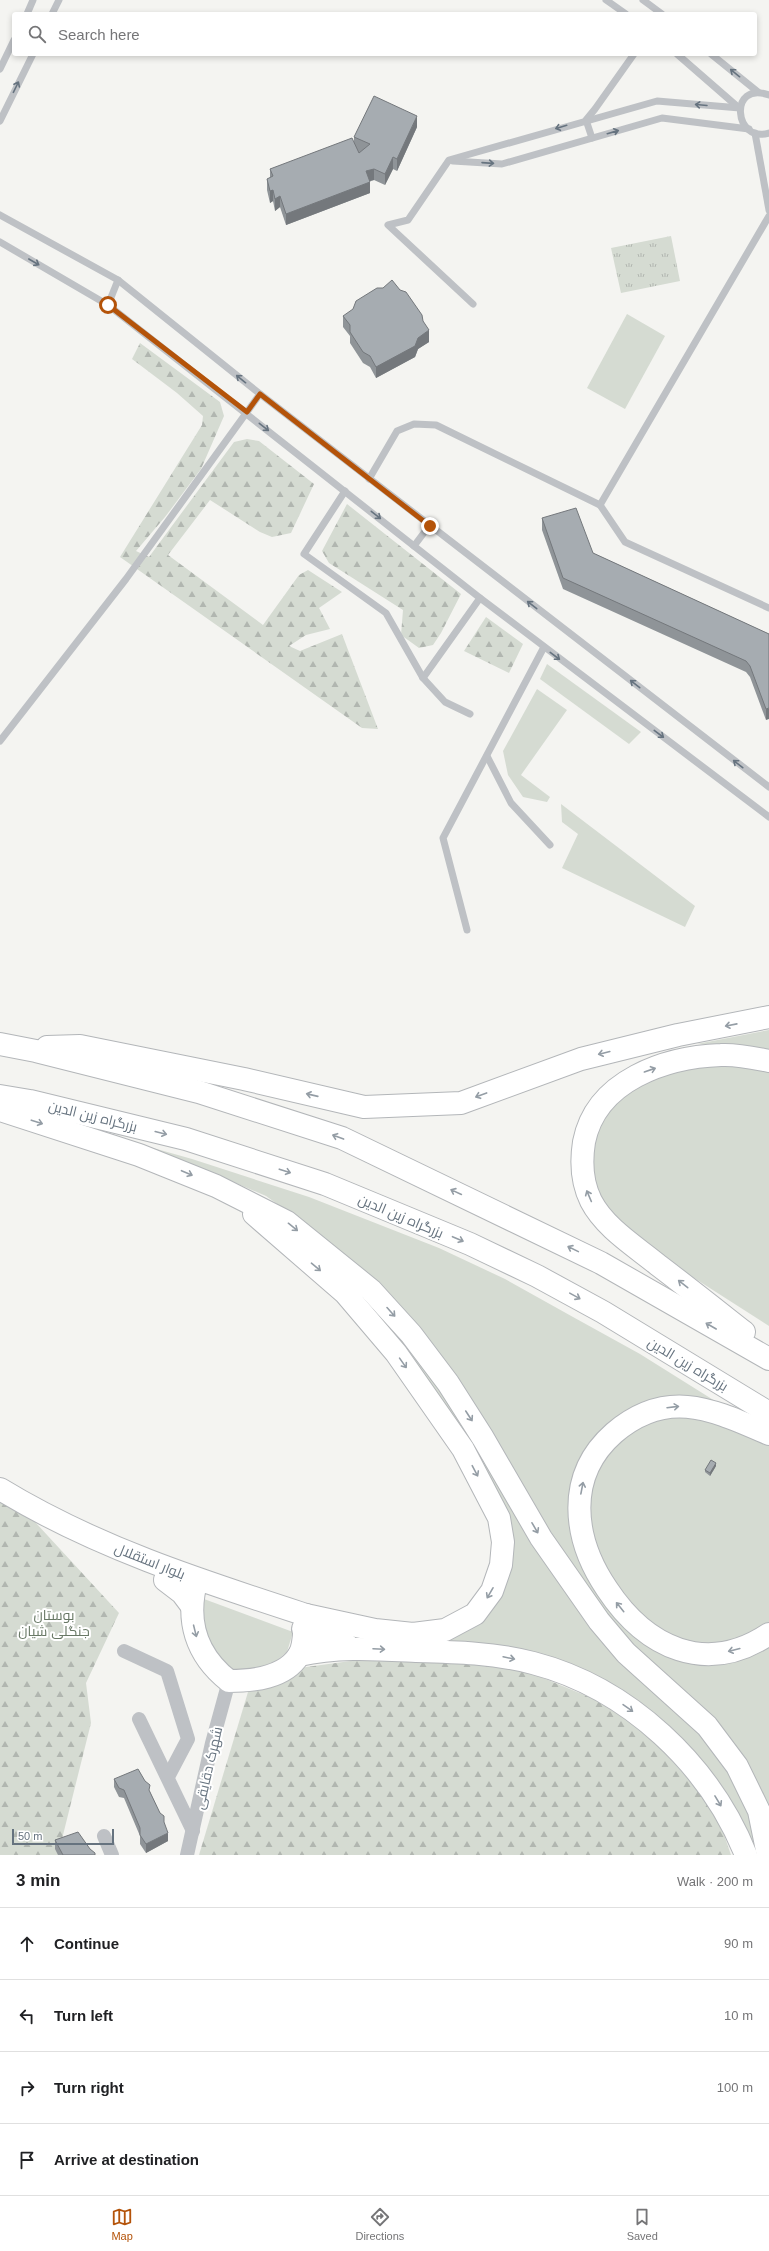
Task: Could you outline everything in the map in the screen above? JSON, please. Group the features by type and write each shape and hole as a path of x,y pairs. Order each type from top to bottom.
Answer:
{"main road":[{"path":"21,1048 80,1046 244,1079 364,1107 461,1103 581,1059 678,1035 769,1017"},
{"path":"0,1044 199,1092 342,1138 601,1263 769,1359"},
{"path":"769,1062 750,1057 722,1055 675,1062 636,1075 618,1086 596,1111 587,1129 582,1166 584,1184 591,1201 613,1229 769,1351"},
{"name":"بزرگراه زین الدین","path":"0,1096 30,1101 186,1139 325,1184 470,1244 537,1276 603,1312 769,1413"},
{"path":"0,1110 139,1155 183,1171 287,1222 371,1290 412,1334 448,1383 483,1438 541,1538 599,1621 626,1653 707,1726 737,1766 759,1811 768,1855"},
{"path":"234,1196 336,1285 361,1310 396,1353 463,1449 499,1518 503,1542 501,1564 492,1591 476,1614 445,1630 413,1634 304,1622"},
{"path":"769,1434 728,1416 695,1407 677,1406 644,1413 614,1434 593,1458 584,1480 579,1512 586,1547 600,1579 618,1605 633,1622 656,1639 688,1652 711,1654 733,1651 752,1645 769,1634"},
{"name":"بلوار استقلال","path":"0,1490 27,1506 194,1592"},
{"name":"بلوار استقلال","path":"0,1504 29,1522 89,1551 194,1592 304,1622"},
{"path":"194,1592 194,1632 203,1654 215,1670 229,1681 264,1678 287,1667 299,1655 303,1643 304,1622"},
{"path":"304,1622 354,1648"},
{"path":"299,1655 324,1649 354,1648 499,1656 534,1663 575,1679 613,1698 650,1723 680,1752 711,1790 737,1834 746,1855"}],"street":[{"path":"124,1651 167,1671 188,1739 168,1777"},
{"name":"شهرک دقایقی","path":"187,1855 212,1743 229,1681"},
{"path":"139,1719 193,1831"},
{"path":"104,1836 112,1855"}],"lane":[{"path":"28,12 34,0"},
{"path":"53,12 59,0"},
{"path":"606,0 623,12"},
{"path":"643,0 659,12"},
{"path":"0,69 12,44"},
{"path":"0,121 32,56"},
{"path":"586,120 633,56"},
{"path":"678,56 740,108"},
{"path":"713,56 758,92 769,95"},
{"path":"758,92 746,97 740,108 742,122 752,131 769,210"},
{"path":"473,304 388,225 408,220 449,160 586,120 658,101 740,108"},
{"path":"449,160 502,164 662,118 769,133"},
{"path":"586,120 592,138"},
{"path":"0,215 118,280 369,479 769,787"},
{"path":"600,506 769,216"},
{"path":"0,242 108,305 247,412 480,598 769,817"},
{"path":"108,305 118,280"},
{"path":"0,741 126,579 260,394"},
{"path":"369,479 397,431 414,424 436,425 600,506 625,542 769,608"},
{"path":"345,491 304,554 386,613 422,678 445,702 470,714"},
{"path":"414,546 430,526"},
{"path":"422,678 480,598"},
{"path":"467,930 443,838 544,647"},
{"path":"487,756 511,803 550,845"}],"green space":[{"path":"671,236 680,281 621,293 611,248"},
{"path":"627,314 665,336 625,409 587,388"},
{"path":"140,343 220,402 224,416 201,469 165,517 136,551 149,557 234,442 247,439 259,441 314,484 291,533 272,537 260,532 210,500 168,555 263,625 299,575 308,570 342,592 319,608 330,629 306,635 289,646 300,651 342,634 378,729 362,728 120,557 202,425 203,416 177,393 132,359"},
{"path":"347,504 461,594 441,633 433,645 419,648 401,635 403,610 329,563 322,551"},
{"path":"486,617 523,644 509,673 464,651"},
{"path":"547,664 641,732 629,744 540,679"},
{"path":"537,689 567,710 521,775 550,797 547,802 523,797 508,775 503,751"},
{"path":"561,804 695,906 685,927 562,868 578,834 562,822"},
{"path":"769,1030 769,1054 734,1046 697,1044"},
{"path":"690,1065 756,1066 769,1070 769,1326 680,1269 614,1220 593,1190 592,1135 627,1088"},
{"path":"79,1127 192,1159 309,1197 439,1248 505,1279 640,1354 723,1406 696,1401 605,1433 575,1537 660,1650 769,1641 769,1825 764,1808 608,1623 473,1413 294,1216 266,1196 210,1172"},
{"path":"332,1266 413,1347 488,1462 685,1715 742,1784 763,1855 752,1855 732,1813 596,1684 410,1647 325,1635 458,1634 509,1535"},
{"path":"663,1414 724,1421 769,1441 769,1625 753,1637 712,1648 670,1640 618,1595 588,1532 593,1474 621,1436"},
{"name":"بوستان جنگلی شیان","path":"0,1492 24,1510 119,1613 86,1683 91,1723 58,1855 0,1855"},
{"path":"204,1599 293,1632 287,1652 270,1666 237,1672 222,1665 208,1649 202,1618"},
{"path":"402,1654 514,1666 628,1713 715,1808 731,1855 199,1855 248,1692 299,1668"}],"building":[{"path":"374,96 417,116 397,159 393,157 385,174 374,169 366,171 370,182 286,214 280,196 275,199 273,190 270,191 267,179 273,176 270,169 352,138 359,153 370,144 354,137"},
{"path":"392,280 400,290 406,292 422,315 423,321 429,330 418,338 415,346 376,367 370,356 363,352 350,332 350,325 343,316 353,309 356,301 377,288 383,288"},
{"path":"576,508 593,553 769,634 769,708 766,709 750,666 746,661 563,578 542,518"},
{"path":"711,1460 716,1463 710,1473 705,1470"},
{"path":"138,1769 145,1781 150,1785 149,1790 160,1813 164,1816 164,1822 168,1833 146,1844 140,1835 140,1828 124,1790 119,1788 114,1779"},
{"path":"78,1832 95,1855 63,1855 55,1840"}],"route":[{"path":"108,305 247,412 260,394 430,526"}]}
